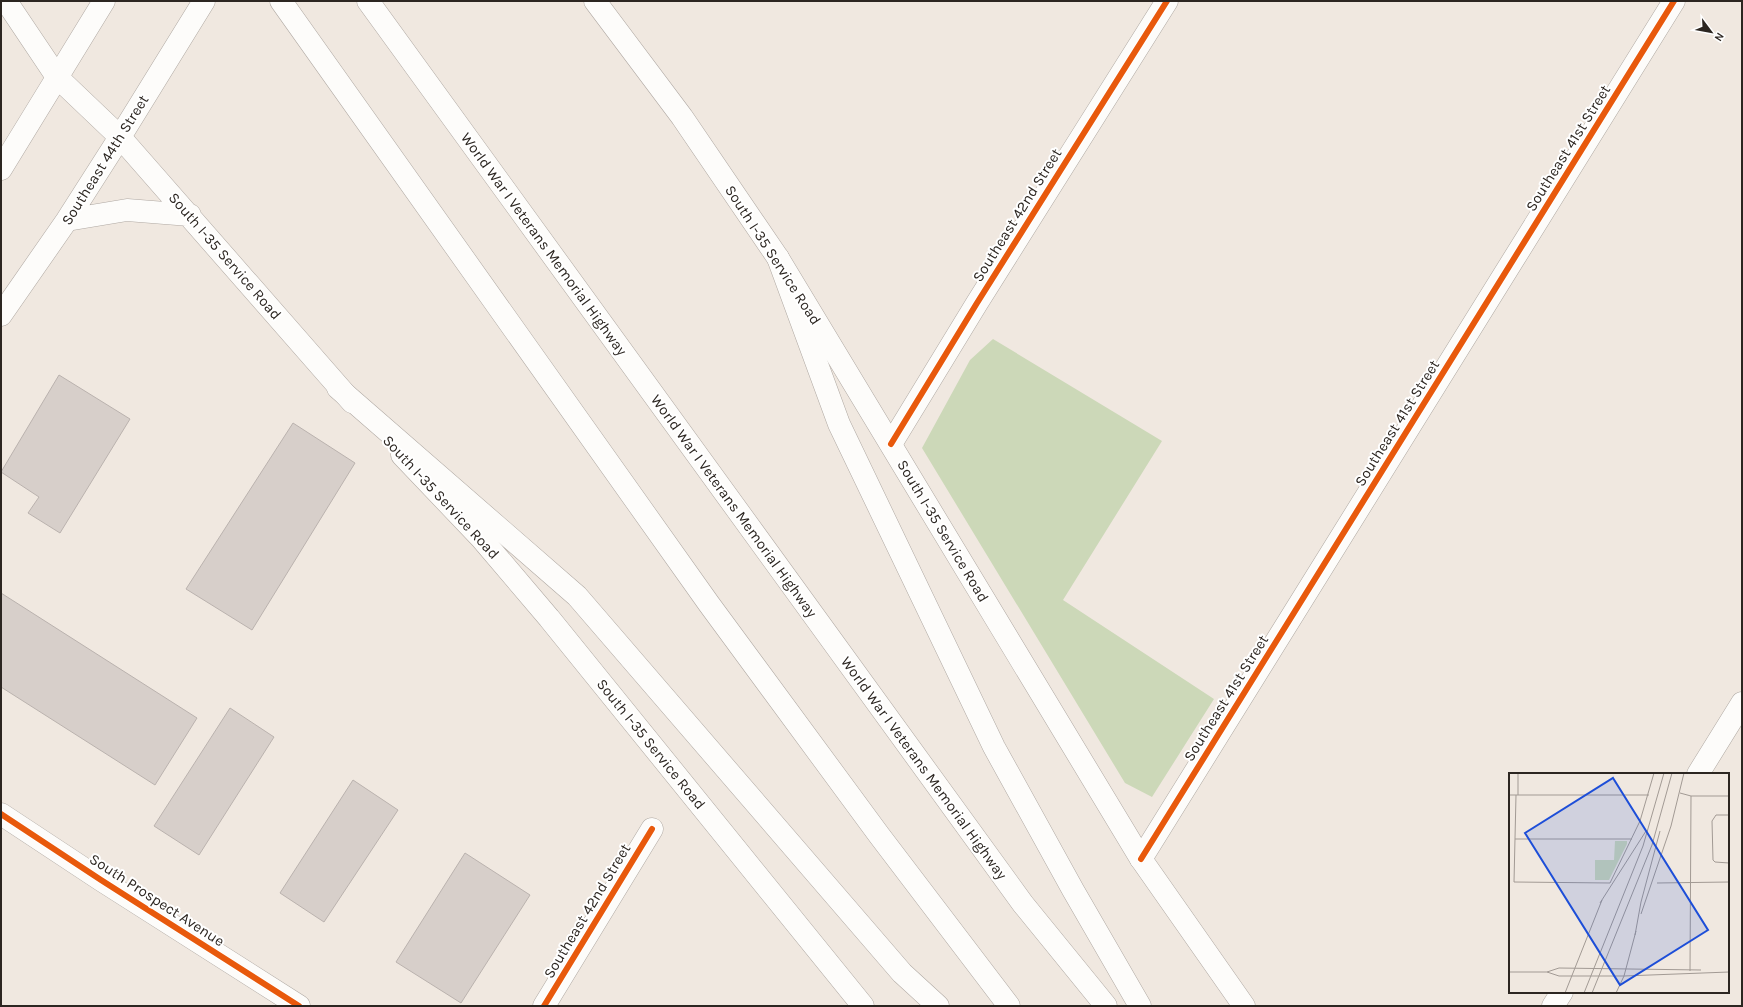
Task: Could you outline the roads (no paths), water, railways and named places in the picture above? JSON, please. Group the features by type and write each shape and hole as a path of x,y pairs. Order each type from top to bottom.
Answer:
{"main road":[{"name":"South I-35 Service Road","path":"6,1 57,77 120,137 190,215 338,388 481,538 554,624 863,1006"},
{"path":"1,169 104,1"},
{"name":"Southeast 44th Street","path":"1,315 67,220 204,1"},
{"path":"281,1 709,604 879,835 1009,1006"},
{"name":"World War I Veterans Memorial Highway","path":"368,1 1023,904 1106,1006"},
{"name":"South I-35 Service Road","path":"595,1 682,118 778,258 1141,859 1244,1006"},
{"name":"Southeast 42nd Street","path":"891,444 977,302 1167,1"},
{"name":"Southeast 41st Street","path":"1141,859 1674,1"},
{"path":"67,220 127,210 190,215"},
{"path":"778,258 839,424 994,747 1140,1006"},
{"path":"338,388 577,596 902,973 938,1006"},
{"path":"1699,773 1742,703"},
{"name":"South Prospect Avenue","path":"1,814 101,880 299,1006"},
{"name":"Southeast 42nd Street","path":"544,1006 652,829"},
{"path":"1553,1006 1561,993"}]}
